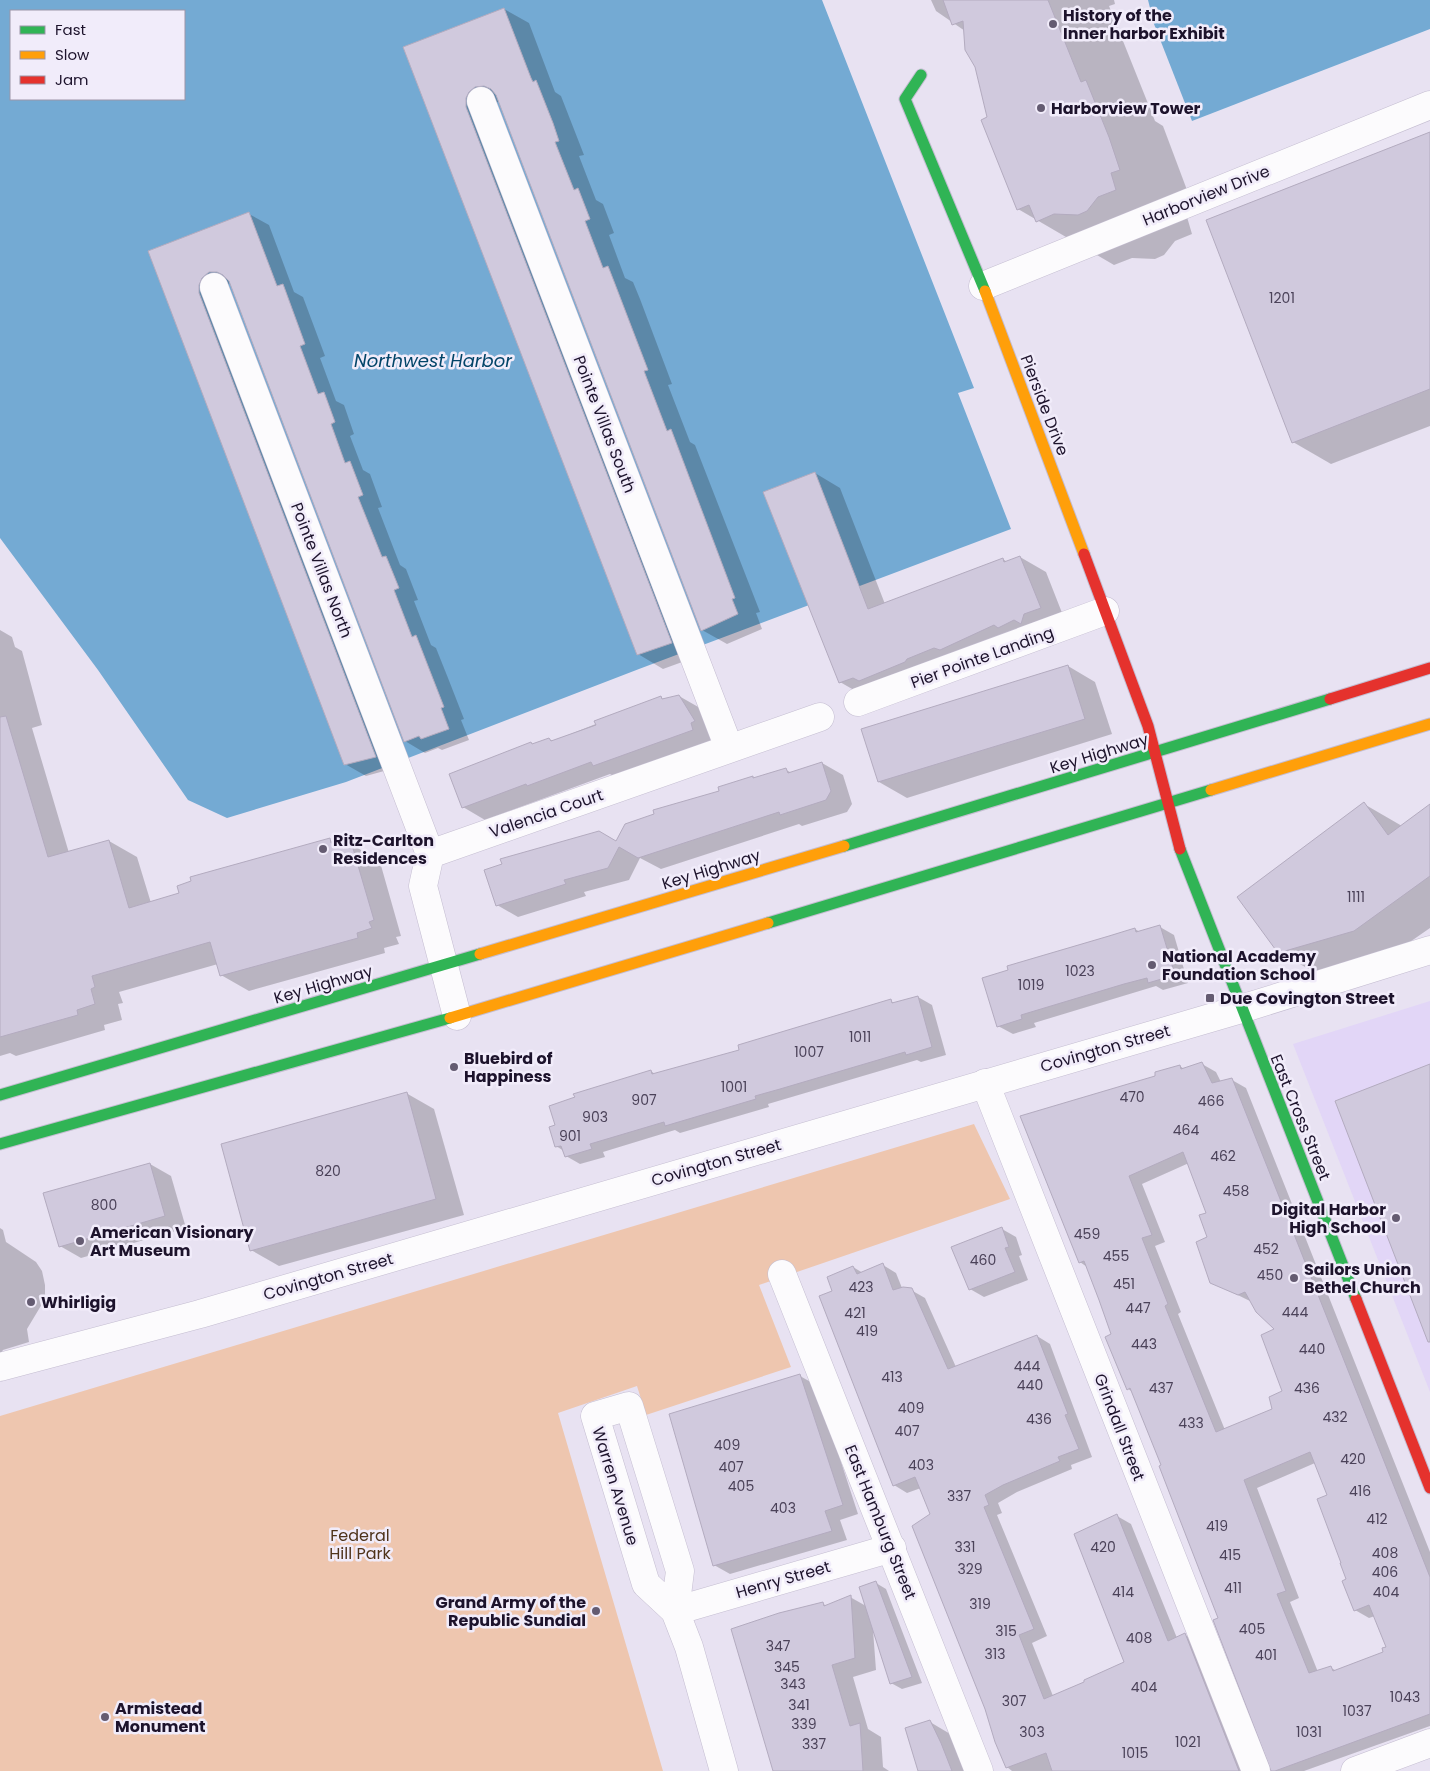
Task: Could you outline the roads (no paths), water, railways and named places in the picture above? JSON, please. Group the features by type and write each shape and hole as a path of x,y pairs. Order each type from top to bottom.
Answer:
{"main road":[{"name":"Pierside Drive","path":"921,75 905,99 982,286 1148,726 1155,753"},
{"name":"Key Highway","path":"0,1095 443,966 1155,753 1430,668"},
{"path":"0,1144 456,1016 1430,724"},
{"name":"East Cross Street","path":"1155,753 1181,853 1430,1488"}],"street":[{"name":"Pointe Villas South","path":"482,101 729,748"},
{"name":"Harborview Drive","path":"982,286 1430,105"},
{"name":"Pointe Villas North","path":"214,287 430,854"},
{"name":"Pier Pointe Landing","path":"858,702 1105,611"},
{"name":"Valencia Court","path":"430,854 820,717"},
{"path":"430,854 423,886 456,1016"},
{"name":"Covington Street","path":"0,1367 210,1311 1241,1009 1430,950"},
{"name":"Grindall Street","path":"985,1083 1256,1771"},
{"name":"East Hamburg Street","path":"782,1274 979,1771"},
{"name":"Warren Avenue","path":"675,1611 680,1571 629,1406 595,1416 646,1584 675,1611 689,1647 724,1771"},
{"name":"Henry Street","path":"675,1611 892,1548"},
{"path":"1355,1771 1430,1743"}],"water":[{"name":"Northwest Harbor","path":"0,0 822,0 974,388 958,393 1011,529 346,782 227,818 188,800 98,670 0,538"},
{"path":"1148,0 1430,0 1430,29 1192,121 1154,24"}],"place":[{"name":"History of the Inner harbor Exhibit","path":"1053,24"},
{"name":"Harborview Tower","path":"1041,108"},
{"name":"Ritz-Carlton Residences","path":"323,849"},
{"name":"National Academy Foundation School","path":"1152,965"},
{"name":"Due Covington Street","path":"1210,998"},
{"name":"Bluebird of Happiness","path":"454,1067"},
{"name":"Digital Harbor High School","path":"1396,1218"},
{"name":"American Visionary Art Museum","path":"80,1241"},
{"name":"Sailors Union Bethel Church","path":"1294,1278"},
{"name":"Whirligig","path":"31,1302"},
{"name":"Grand Army of the Republic Sundial","path":"596,1611"},
{"name":"Armistead Monument","path":"105,1717"}],"park label":[{"name":"Federal Hill Park","path":"360,1544"}]}
